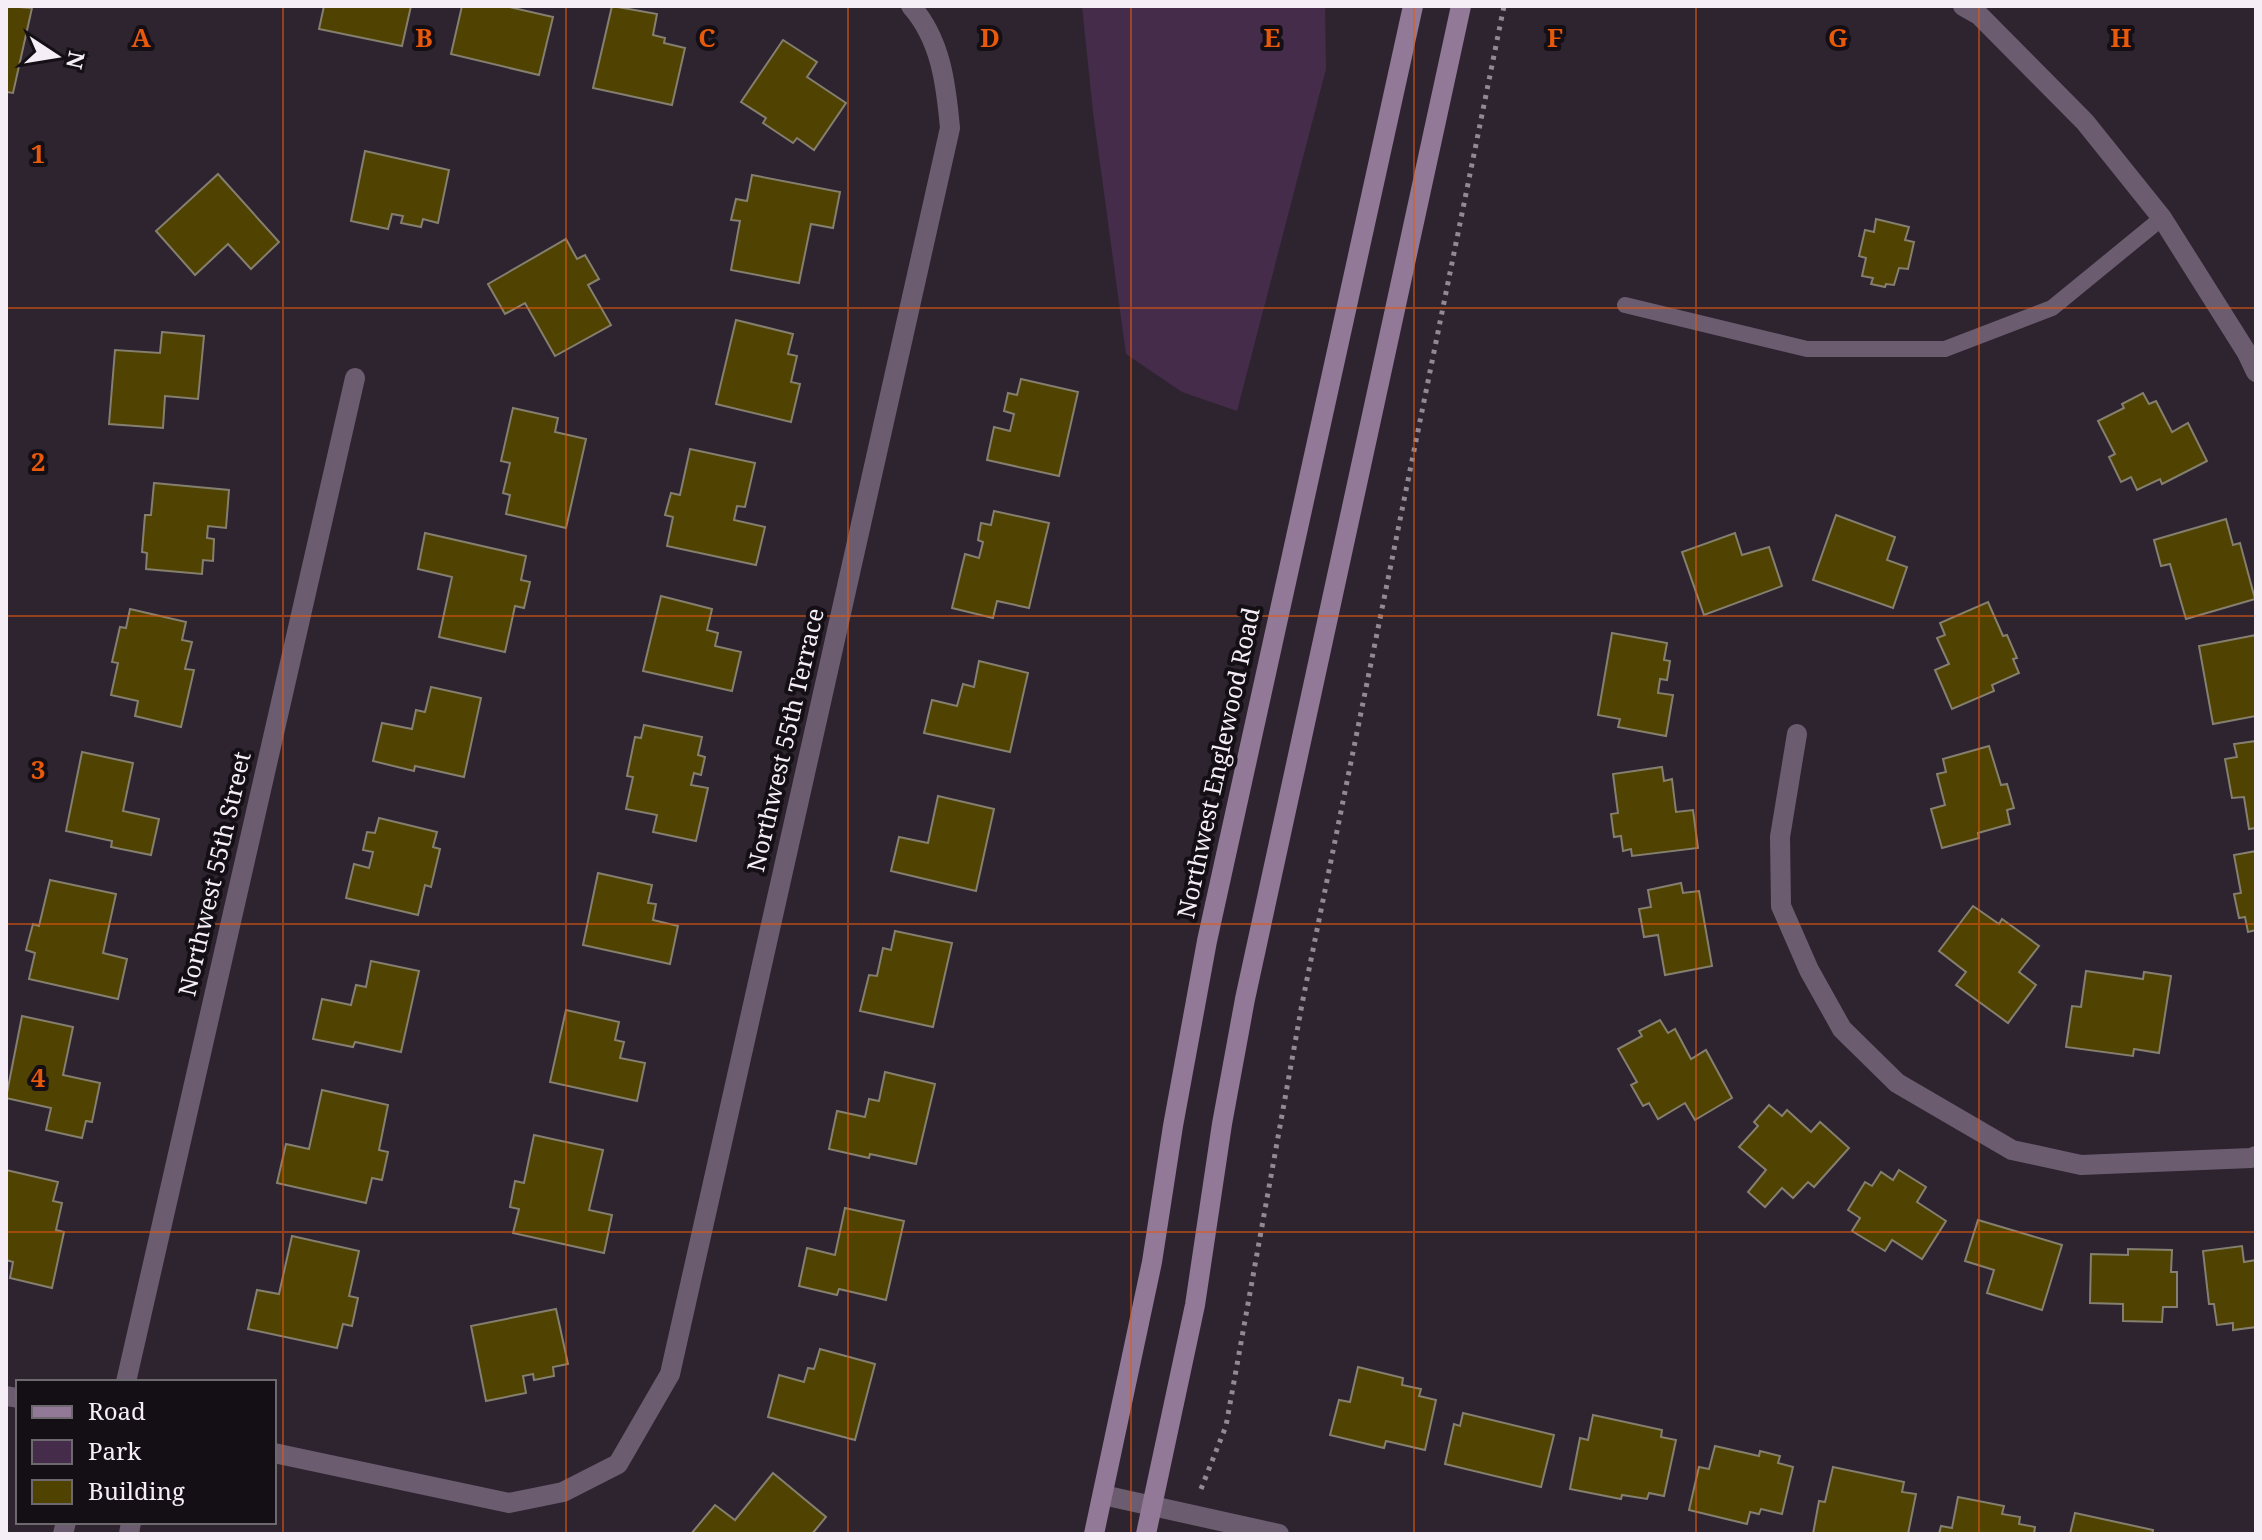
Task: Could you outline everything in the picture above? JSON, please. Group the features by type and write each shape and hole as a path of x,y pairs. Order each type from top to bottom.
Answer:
{"main road":[{"name":"Northwest Englewood Road","path":"1094,1534 1152,1262 1207,941 1413,6"},
{"path":"1146,1534 1195,1305 1222,1124 1245,999 1461,6"}],"street":[{"path":"1963,6 1979,15 2085,122 2162,218 2256,372"},
{"name":"Northwest 55th Terrace","path":"276,1453 509,1503 563,1492 618,1464 670,1374 950,128 945,71 916,12"},
{"name":"Northwest 55th Street","path":"126,1380 355,378"},
{"path":"1797,734 1780,837 1781,906 1809,970 1842,1029 1897,1083 2012,1150 2081,1165 2152,1164 2256,1156"},
{"path":"1103,1495 1279,1534"}],"lane":[{"path":"1625,305 1807,349 1945,349 2052,308 2162,218"}],"path":[{"path":"1192,1514 1226,1426 1302,1004 1504,6"}],"green space":[{"path":"1082,6 1325,6 1326,69 1237,411 1182,392 1126,354"}],"building":[{"path":"6,6 32,8 13,93 6,92"},
{"path":"324,6 411,6 402,46 319,29"},
{"path":"462,6 505,6 553,17 539,75 451,54"},
{"path":"612,6 657,14 653,35 665,38 664,43 685,48 672,105 593,88"},
{"path":"783,40 817,62 807,77 846,103 814,150 797,138 793,143 763,123 766,118 741,102"},
{"path":"365,151 449,170 438,223 423,219 421,227 401,223 403,216 392,214 388,229 351,221"},
{"path":"218,174 279,242 251,269 228,244 195,275 156,231"},
{"path":"752,175 840,192 833,228 811,224 799,283 731,270 740,221 731,220 736,199 747,201"},
{"path":"1876,219 1909,227 1905,240 1914,242 1908,269 1899,268 1894,285 1886,284 1885,287 1871,284 1873,278 1862,276 1866,258 1859,256 1865,230 1874,232"},
{"path":"566,239 577,259 585,255 599,279 588,285 611,325 555,356 525,303 505,314 488,284"},
{"path":"736,320 793,334 788,354 797,356 791,382 800,384 791,422 716,404"},
{"path":"162,332 204,336 198,399 165,396 163,428 109,424 115,350 160,353"},
{"path":"1021,379 1078,392 1059,476 987,460 994,427 1010,431 1014,414 1004,411 1008,393 1017,395"},
{"path":"2143,393 2149,404 2156,401 2172,432 2188,423 2207,461 2162,484 2160,479 2137,490 2131,477 2121,482 2109,457 2115,454 2098,421 2124,408 2122,404"},
{"path":"513,408 558,418 555,432 586,439 566,528 506,514 510,495 503,493 510,463 501,461"},
{"path":"690,449 755,463 745,507 737,506 734,520 765,527 756,565 667,546 673,517 665,515 671,493 680,495"},
{"path":"154,483 229,490 226,528 208,526 207,538 214,539 213,561 203,560 202,574 146,569 147,553 142,552 145,515 151,515"},
{"path":"994,511 1049,523 1029,608 997,601 993,618 952,608 965,554 979,558 983,542 978,540 981,523 991,525"},
{"path":"1836,515 1895,537 1887,560 1907,567 1893,608 1813,580"},
{"path":"2226,519 2233,545 2240,543 2255,599 2186,619 2170,564 2161,566 2154,540"},
{"path":"425,533 526,556 521,580 530,582 524,608 515,606 505,652 439,637 452,577 418,569"},
{"path":"1735,533 1742,555 1769,547 1782,586 1704,615 1682,552"},
{"path":"661,596 712,609 707,630 718,633 715,646 741,652 732,691 643,671"},
{"path":"1988,602 2003,636 2007,635 2017,658 2013,659 2019,673 1992,685 1994,691 1952,709 1935,670 1949,664 1937,638 1945,635 1940,623"},
{"path":"130,609 186,622 182,640 192,642 185,669 194,670 181,727 135,716 138,701 111,695 118,663 112,662 120,627 126,628"},
{"path":"1612,633 1667,643 1664,660 1670,661 1667,680 1660,679 1658,693 1673,695 1666,736 1618,727 1620,719 1598,715"},
{"path":"2256,635 2256,716 2213,724 2199,646"},
{"path":"979,661 1028,673 1010,752 924,733 932,700 957,706 963,684 974,687"},
{"path":"431,687 481,698 464,777 415,766 414,771 373,761 382,723 412,729 416,710 425,712"},
{"path":"644,725 702,737 698,755 705,757 701,775 694,773 691,785 708,788 696,841 653,832 657,815 626,809 633,777 627,776 635,737 641,738"},
{"path":"2256,741 2256,828 2249,829 2244,797 2232,798 2225,759 2237,757 2234,744"},
{"path":"1989,746 2001,785 2007,784 2014,808 2007,810 2010,824 1978,833 1979,838 1942,848 1931,809 1945,805 1937,774 1946,772 1943,759"},
{"path":"82,752 133,763 123,811 159,819 151,855 111,847 112,841 66,831"},
{"path":"1662,767 1664,781 1672,779 1676,812 1693,810 1698,848 1632,856 1631,849 1623,851 1621,836 1614,837 1611,814 1618,813 1613,774"},
{"path":"938,796 994,809 976,891 891,871 899,837 928,843"},
{"path":"379,818 437,832 433,847 440,849 431,887 425,885 418,915 346,898 354,864 369,868 373,852 363,850 367,832 375,833"},
{"path":"2256,851 2256,930 2248,932 2245,917 2239,918 2234,894 2241,893 2234,855"},
{"path":"598,873 652,885 648,903 656,904 653,920 678,926 670,964 583,945"},
{"path":"50,880 116,894 103,953 127,959 118,999 29,979 35,953 26,950 33,924 39,926"},
{"path":"1681,883 1683,893 1699,891 1712,966 1665,975 1658,935 1644,937 1639,909 1651,907 1648,890"},
{"path":"1973,906 1999,924 2002,919 2039,946 2019,972 2036,985 2008,1023 1956,985 1966,972 1939,951"},
{"path":"895,931 952,943 933,1027 860,1011 869,975 877,976 883,948 891,950"},
{"path":"371,961 419,971 401,1052 355,1042 353,1047 313,1039 322,999 351,1005 356,985 366,987"},
{"path":"2086,971 2143,979 2144,972 2171,976 2159,1053 2134,1049 2133,1056 2066,1047 2072,1006 2081,1007"},
{"path":"566,1010 619,1022 615,1040 624,1042 620,1058 645,1063 637,1101 550,1082"},
{"path":"22,1016 73,1027 63,1075 100,1083 92,1122 86,1121 82,1138 46,1130 51,1108 6,1098"},
{"path":"1660,1020 1668,1033 1675,1029 1691,1059 1706,1050 1732,1098 1695,1120 1685,1103 1658,1119 1649,1103 1643,1106 1631,1085 1637,1082 1618,1049 1642,1036 1639,1031"},
{"path":"885,1072 935,1084 916,1164 829,1149 837,1111 865,1117 869,1099 879,1101"},
{"path":"322,1090 388,1105 379,1150 388,1152 382,1180 372,1178 366,1203 277,1183 286,1144 309,1149"},
{"path":"1769,1105 1782,1116 1787,1110 1811,1132 1820,1122 1849,1148 1814,1187 1808,1182 1793,1198 1782,1188 1765,1207 1748,1192 1766,1170 1739,1147 1758,1126 1754,1122"},
{"path":"534,1135 603,1150 589,1210 612,1215 604,1253 513,1233 519,1209 510,1207 515,1181 524,1183"},
{"path":"6,1170 58,1182 53,1201 62,1203 56,1230 64,1232 52,1288 10,1278 13,1262 6,1260"},
{"path":"1899,1170 1926,1187 1917,1202 1946,1221 1922,1259 1892,1240 1885,1251 1852,1231 1860,1218 1848,1210 1865,1182 1872,1186 1881,1172 1893,1180"},
{"path":"845,1208 904,1221 886,1300 839,1289 837,1295 799,1286 807,1248 835,1255"},
{"path":"1978,1220 2062,1245 2042,1310 1987,1293 1994,1270 1965,1261"},
{"path":"292,1236 359,1251 349,1296 358,1298 352,1326 343,1324 337,1348 248,1329 257,1290 279,1294"},
{"path":"2242,1246 2244,1262 2256,1260 2256,1327 2233,1330 2233,1323 2217,1325 2214,1304 2209,1304 2203,1251"},
{"path":"2128,1249 2172,1250 2171,1272 2177,1272 2177,1307 2163,1307 2162,1322 2123,1321 2123,1304 2090,1303 2091,1254 2128,1255"},
{"path":"556,1309 568,1364 553,1367 554,1376 534,1380 533,1374 523,1376 526,1393 486,1401 471,1326"},
{"path":"820,1349 875,1364 855,1440 768,1417 779,1375 804,1382 808,1368 814,1369"},
{"path":"1358,1367 1403,1378 1402,1385 1421,1389 1419,1396 1436,1400 1425,1450 1386,1441 1384,1448 1330,1435 1339,1400 1350,1402"},
{"path":"1463,1413 1554,1435 1541,1487 1445,1464 1454,1424 1460,1426"},
{"path":"1593,1415 1662,1430 1661,1437 1676,1440 1664,1496 1649,1493 1647,1499 1622,1495 1621,1499 1570,1489 1580,1438 1588,1440"},
{"path":"1715,1446 1759,1456 1760,1451 1780,1456 1778,1463 1793,1467 1782,1514 1761,1509 1759,1514 1750,1512 1747,1524 1689,1510 1699,1467 1709,1469"},
{"path":"1833,1467 1904,1482 1902,1492 1916,1494 1908,1534 1813,1534 1819,1501 1825,1502"},
{"path":"773,1473 826,1517 812,1534 691,1534 715,1505 735,1520"},
{"path":"1958,1497 2004,1506 2002,1514 2020,1517 2019,1524 2035,1527 2034,1534 1939,1534 1941,1526 1952,1528"},
{"path":"2075,1513 2153,1530 2152,1534 2070,1534"}]}
